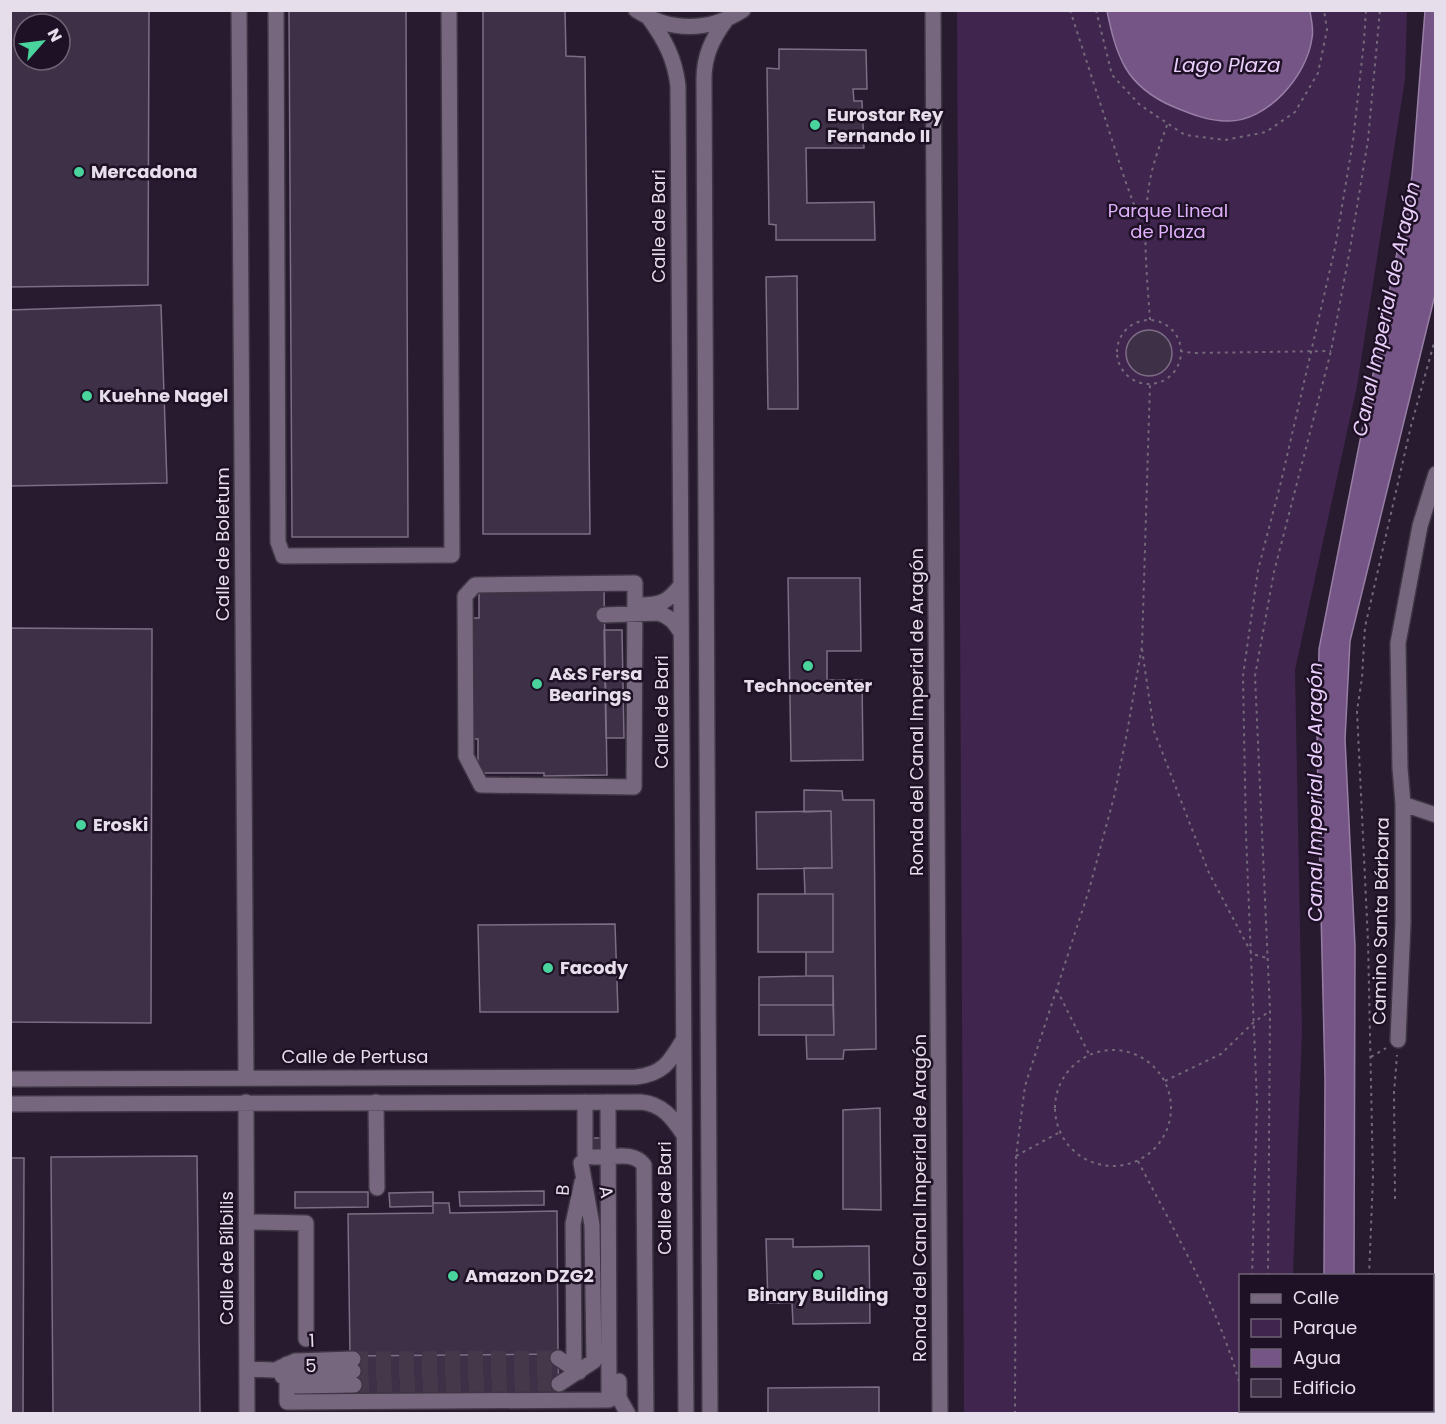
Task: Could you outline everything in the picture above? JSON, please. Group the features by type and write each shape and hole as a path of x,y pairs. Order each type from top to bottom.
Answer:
{"street":[{"name":"Calle de Boletum","path":"239,10 246,1077"},
{"path":"276,10 278,542 283,556 306,556 452,555 449,10"},
{"path":"642,14 663,24 687,27 711,25 726,20 743,10"},
{"name":"Ronda del Canal Imperial de Aragón","path":"933,10 940,1413"},
{"name":"Calle de Bari","path":"642,14 662,36 676,68 678,86 686,1413"},
{"path":"710,1413 704,73 710,44 726,20"},
{"name":"Camino Santa Bárbara","path":"1398,1040 1403,923 1403,804 1400,768 1398,643 1420,526 1436,474"},
{"path":"635,583 635,610 634,787 482,785 466,756 465,596 475,585 635,583"},
{"path":"635,610 666,601 681,585"},
{"path":"604,611 635,610 666,615 681,633"},
{"name":"Camino Santa Bárbara","path":"1403,804 1436,815"},
{"name":"Calle de Pertusa","path":"10,1079 636,1077 649,1076 660,1070 670,1061 683,1040"},
{"name":"Calle de Bílbilis","path":"246,1102 248,1413"},
{"path":"380,1102 382,1188"},
{"path":"581,1102 577,1154 584,1164 632,1156 644,1165 646,1413"},
{"path":"247,1369 285,1372 288,1402 463,1407 609,1400 612,1102"},
{"path":"10,1104 651,1103 664,1110 684,1135"},
{"path":"611,1160 617,1172 619,1398 628,1413"},
{"name":"A","path":"579,1372 594,1361 592,1225 584,1164"},
{"path":"247,1222 306,1223 306,1339"},
{"name":"1","path":"285,1372 295,1360 353,1372"},
{"path":"579,1372 559,1371 579,1372"},
{"name":"5","path":"285,1372 297,1386 353,1372"}],"path":[{"path":"1070,10 1146,238"},
{"path":"1096,10 1112,75 1140,105 1185,135 1225,140 1266,132 1295,112 1318,73 1327,30 1324,10"},
{"path":"1252,1274 1257,1103 1245,835 1243,676 1258,570 1312,352 1335,248 1353,141 1366,10"},
{"path":"1268,1274 1270,1011 1256,676 1274,572 1331,351 1368,140 1380,10"},
{"path":"1150,320 1146,238 1149,187 1156,154 1167,124"},
{"path":"1150,320 1168,326 1179,342 1180,351 1175,370 1168,377 1150,384 1130,378 1118,362 1117,352 1118,341 1130,325 1150,320"},
{"path":"1369,1274 1373,1177 1371,1057 1358,711 1365,627 1411,426 1436,336"},
{"path":"1180,351 1331,351"},
{"path":"1015,1413 1016,1156 1026,1086 1089,890 1114,797 1142,646 1150,384"},
{"path":"1142,646 1154,731 1209,873 1252,954 1268,959"},
{"path":"1057,990 1089,1054"},
{"path":"1165,1081 1221,1054 1254,1022 1270,1011"},
{"path":"1371,1057 1398,1040"},
{"path":"1395,1199 1394,1093 1398,1040"},
{"path":"1110,1049 1132,1052 1151,1064 1165,1081 1171,1103 1168,1126 1157,1147 1138,1161 1116,1167 1093,1163 1073,1151 1060,1132 1054,1110 1058,1087 1070,1068 1089,1054 1110,1049"},
{"path":"1016,1156 1060,1132"},
{"path":"1138,1161 1188,1256 1222,1328 1239,1382"}],"green space":[{"name":"Parque Lineal de Plaza","path":"957,11 1407,11 1405,79 1357,386 1295,670 1302,1032 1293,1274 1239,1274 1239,1412 1288,1413 964,1413"}],"water":[{"name":"Lago Plaza","path":"1107,11 1310,11 1313,35 1309,53 1302,67 1283,94 1256,114 1242,119 1220,121 1200,117 1174,107 1140,86 1129,74 1122,60"},
{"name":"Canal Imperial de Aragón","path":"1425,11 1436,11 1435,295 1350,641 1345,739 1355,946 1354,1274 1324,1274 1325,1079 1317,745 1319,649 1412,176"}],"building":[{"name":"Mercadona","path":"10,10 149,10 148,285 10,287"},
{"path":"289,10 406,10 408,537 292,537"},
{"path":"483,10 565,10 566,56 585,57 590,534 483,534"},
{"name":"Eurostar Rey Fernando II","path":"779,49 866,50 867,89 853,89 854,101 862,101 864,148 806,148 807,203 874,202 875,240 776,240 776,225 769,224 767,68 779,69"},
{"path":"797,276 798,409 768,409 766,277"},
{"name":"Kuehne Nagel","path":"161,305 167,483 10,486 10,310"},
{"path":"1149,330 1165,337 1172,353 1165,369 1149,376 1133,369 1126,353 1133,337"},
{"name":"Technocenter","path":"788,578 860,578 861,651 827,651 827,680 862,680 863,760 791,761"},
{"name":"A&S Fersa Bearings","path":"604,590 607,775 544,776 544,773 478,773 478,739 469,739 468,618 479,618 479,591"},
{"name":"Eroski","path":"10,628 152,629 151,1023 10,1022"},
{"path":"604,630 622,630 624,738 606,738"},
{"path":"804,790 842,791 843,800 874,800 876,1049 844,1050 843,1059 807,1059 806,1035 834,1035 833,976 806,976 806,952 833,952 833,894 805,894 804,868 832,868 831,811 804,812"},
{"path":"831,811 832,868 757,869 756,812"},
{"path":"758,894 833,894 833,952 758,952"},
{"name":"Facody","path":"615,924 618,1012 480,1012 478,925"},
{"path":"833,976 833,1005 759,1005 759,977"},
{"path":"759,1005 833,1005 834,1035 759,1035"},
{"path":"880,1108 881,1210 843,1209 843,1110"},
{"path":"588,1138 605,1138 606,1153 588,1153"},
{"path":"197,1156 200,1414 53,1414 51,1157"},
{"path":"10,1158 24,1158 23,1414 10,1414"},
{"path":"544,1191 544,1205 460,1206 459,1192"},
{"path":"295,1192 368,1192 368,1207 295,1208"},
{"path":"433,1192 433,1206 390,1207 389,1193"},
{"name":"Amazon DZG2","path":"433,1203 449,1203 450,1213 557,1211 558,1354 350,1356 348,1214 433,1213"},
{"name":"Binary Building","path":"766,1239 793,1239 793,1247 869,1246 870,1323 793,1324 792,1303 768,1303"},
{"path":"558,1354 559,1397 354,1398 353,1359 350,1356"},
{"path":"879,1387 879,1414 768,1414 768,1388"}],"tunnel":[{"path":"353,1359 558,1358"},
{"path":"353,1371 559,1371"},
{"path":"354,1385 559,1384"}],"place":[{"name":"Eurostar Rey Fernando II","path":"815,125"},
{"name":"Mercadona","path":"79,172"},
{"name":"Kuehne Nagel","path":"87,396"},
{"name":"Technocenter","path":"808,666"},
{"name":"A&S Fersa Bearings","path":"537,684"},
{"name":"Eroski","path":"81,825"},
{"name":"Facody","path":"548,968"},
{"name":"Binary Building","path":"818,1275"},
{"name":"Amazon DZG2","path":"453,1276"}]}
